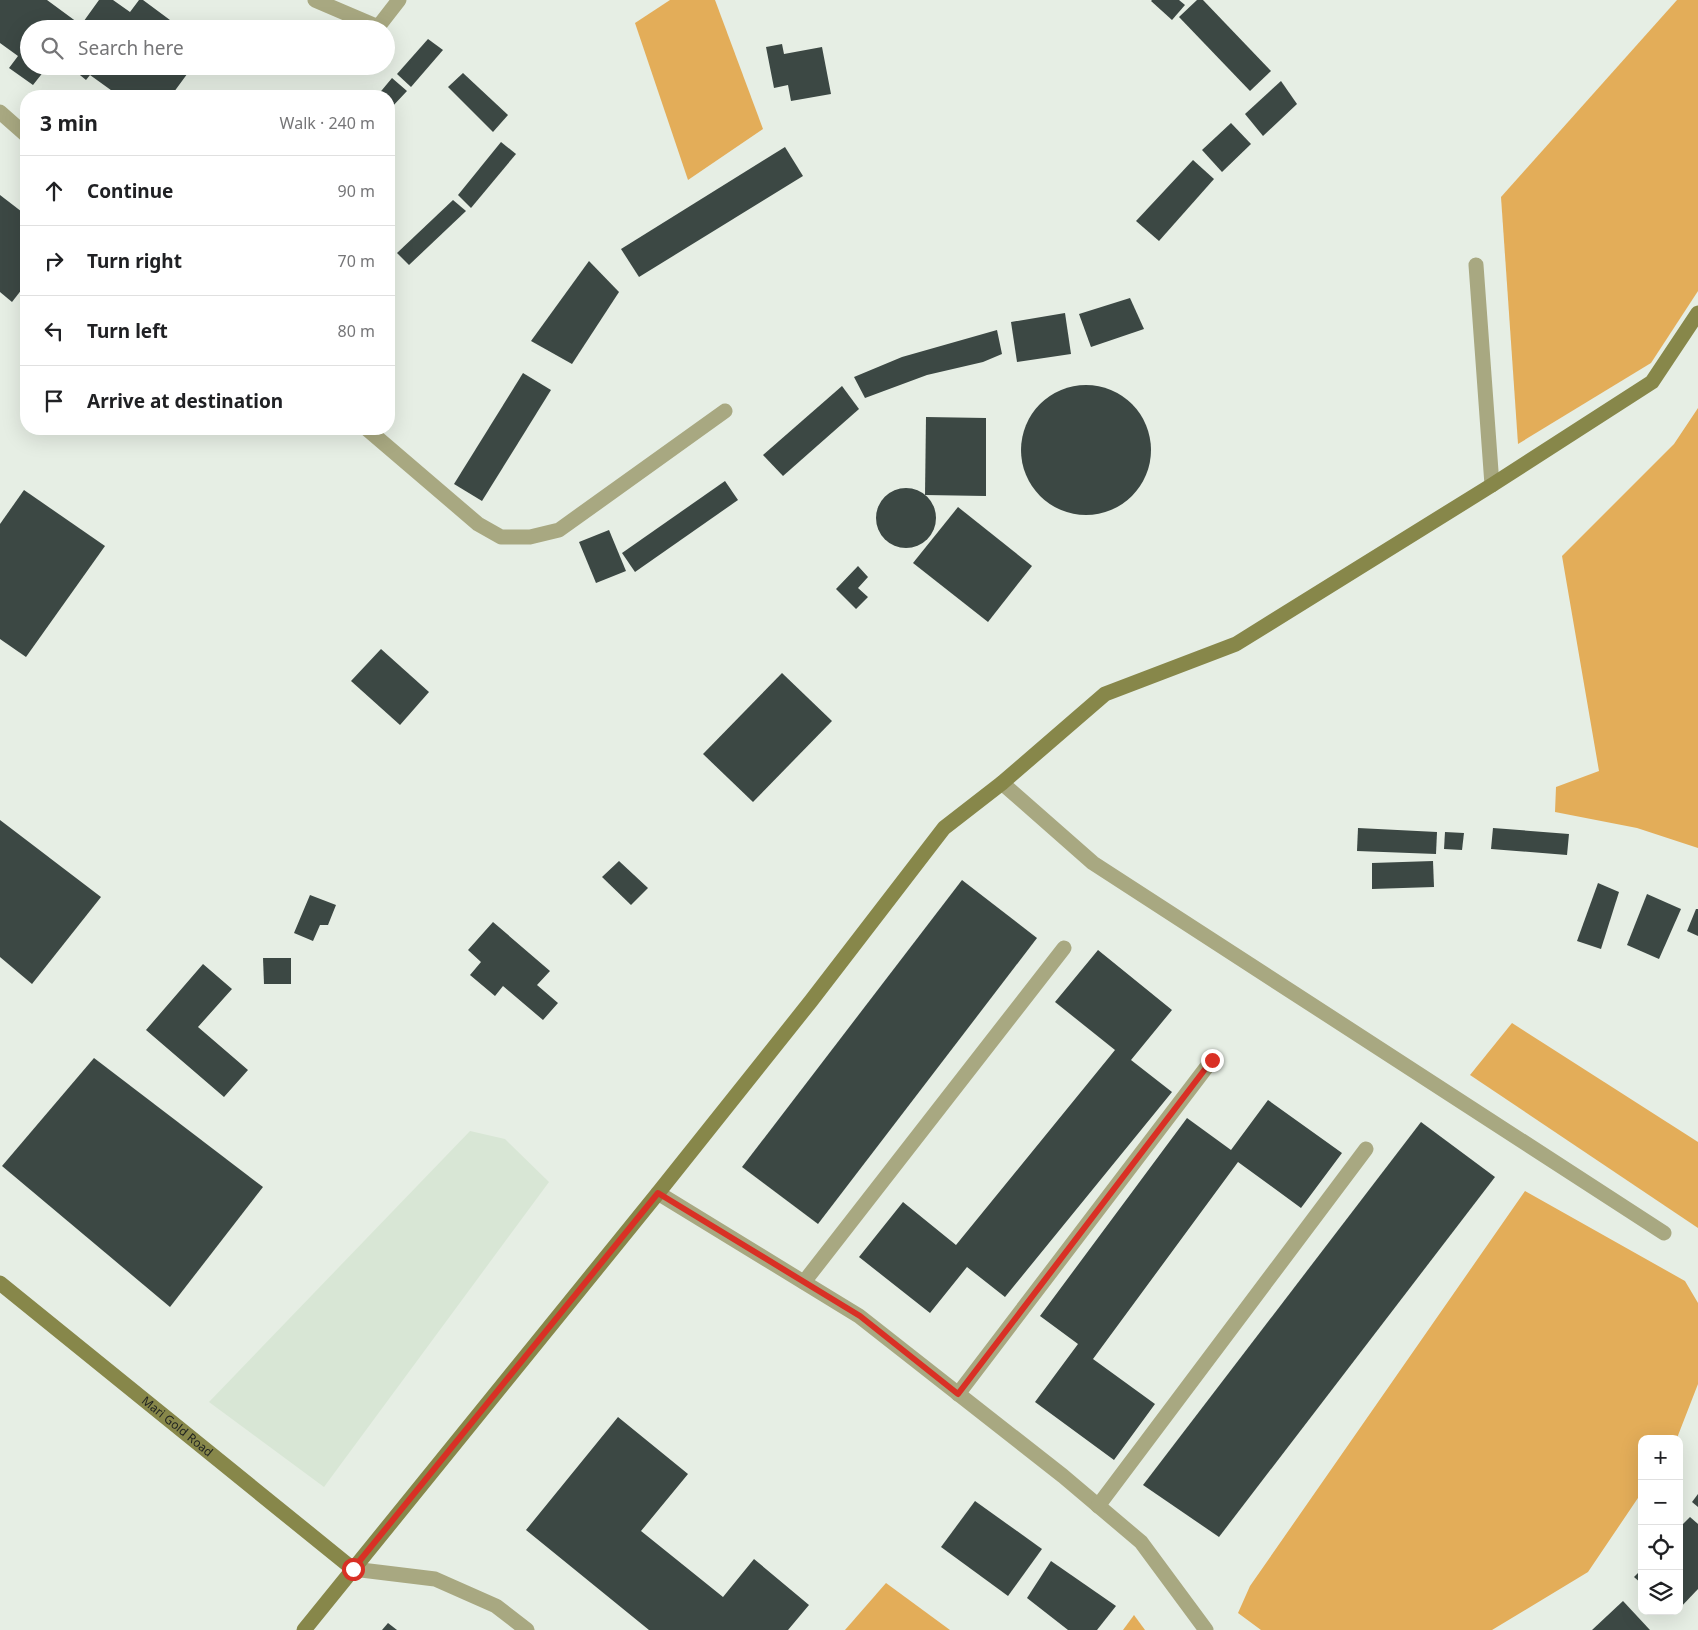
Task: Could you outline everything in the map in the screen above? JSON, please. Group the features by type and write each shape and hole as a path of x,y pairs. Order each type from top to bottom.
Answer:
{"street":[{"path":"315,0 362,20"},
{"path":"383,20 399,0"},
{"path":"0,112 20,130"},
{"path":"1476,265 1492,485"},
{"path":"304,1630 658,1193 944,828 1002,783 1105,694 1236,644 1492,485 1652,382 1698,313"},
{"path":"374,435 478,524 501,536 530,536 559,530 725,411"},
{"path":"1002,783 1093,863 1664,1232"},
{"path":"804,1282 1064,948"},
{"path":"958,1394 1212,1060"},
{"path":"1098,1506 1366,1149"},
{"path":"658,1193 860,1316 1063,1476 1141,1542 1206,1630"},
{"name":"Mari Gold Road","path":"0,1283 353,1569"},
{"path":"353,1569 435,1579 496,1606 527,1630"}],"shaded area":[{"path":"670,0 715,0 763,129 688,180 635,23"},
{"path":"1677,0 1698,0 1698,291 1651,363 1518,444 1501,197"},
{"path":"1698,408 1698,848 1637,828 1555,812 1556,787 1599,771 1562,556 1674,444"},
{"path":"1512,1023 1698,1142 1698,1228 1470,1075"},
{"path":"470,1131 505,1139 549,1182 324,1487 209,1402"},
{"path":"1525,1191 1685,1281 1698,1303 1698,1384 1678,1435 1638,1435 1638,1498 1588,1572 1492,1630 1261,1630 1238,1613 1250,1586"},
{"path":"886,1583 950,1630 845,1630"},
{"path":"1134,1615 1145,1630 1123,1630"}],"building":[{"path":"0,0 47,0 74,20 20,20 20,75 41,75 33,85 9,68 18,56 0,43"},
{"path":"99,0 113,0 130,12 139,0 143,0 170,20 85,20"},
{"path":"1152,0 1179,0 1185,5 1172,20"},
{"path":"1197,0 1203,0 1271,71 1250,91 1179,17"},
{"path":"428,39 443,50 411,87 397,74"},
{"path":"782,44 784,54 822,47 831,94 791,101 788,85 774,88 766,47"},
{"path":"463,73 508,115 493,132 448,87"},
{"path":"80,75 90,75 86,80"},
{"path":"90,75 186,75 175,90 111,90"},
{"path":"392,78 407,91 395,104 395,90 382,90"},
{"path":"1281,81 1297,104 1263,136 1245,114"},
{"path":"1231,123 1251,144 1222,172 1202,150"},
{"path":"501,142 516,154 471,208 458,195"},
{"path":"785,147 803,176 639,277 621,249"},
{"path":"1193,160 1214,179 1159,241 1136,221"},
{"path":"0,195 20,210 20,292 12,302 0,292"},
{"path":"453,200 466,211 409,265 397,253"},
{"path":"589,261 619,292 572,364 531,341"},
{"path":"1130,298 1144,329 1091,347 1079,314"},
{"path":"1065,313 1071,354 1017,362 1011,322"},
{"path":"997,330 1002,354 983,362 927,375 865,398 854,377 902,357"},
{"path":"523,373 551,390 482,501 454,484"},
{"path":"1086,385 1099,386 1111,390 1132,404 1146,425 1150,437 1150,463 1146,475 1132,496 1111,510 1099,514 1086,515 1073,514 1061,510 1040,496 1026,475 1022,463 1021,450 1022,437 1026,425 1040,404 1061,390 1073,386"},
{"path":"842,386 859,409 783,476 763,455"},
{"path":"926,417 986,418 986,496 925,495"},
{"path":"725,481 738,500 635,572 622,553"},
{"path":"906,488 922,493 927,497 931,502 936,518 931,534 927,539 922,543 906,548 890,543 885,539 881,534 876,518 881,502 885,497 890,493"},
{"path":"24,490 105,546 26,657 0,639 0,524"},
{"path":"958,507 1032,566 988,622 913,563"},
{"path":"609,530 626,571 596,583 579,542"},
{"path":"858,566 868,577 858,588 868,597 856,609 836,589"},
{"path":"381,649 429,692 400,725 351,681"},
{"path":"782,673 832,721 753,802 703,754"},
{"path":"0,820 101,897 32,984 0,957"},
{"path":"1358,828 1437,832 1436,854 1357,851"},
{"path":"1493,828 1569,834 1567,855 1491,849"},
{"path":"1445,832 1464,833 1462,850 1444,849"},
{"path":"619,861 648,888 631,905 602,877"},
{"path":"1433,861 1434,887 1372,889 1372,863"},
{"path":"962,880 1037,938 818,1224 742,1167"},
{"path":"1598,883 1619,892 1601,949 1577,941"},
{"path":"1647,894 1681,909 1659,959 1627,945"},
{"path":"310,895 336,905 328,925 320,925 313,941 294,933"},
{"path":"1696,909 1698,909 1698,936 1687,931"},
{"path":"493,922 550,971 537,985 558,1003 543,1020 503,986 495,996 470,975 481,962 468,950"},
{"path":"1098,950 1172,1010 1131,1060 1172,1092 1005,1297 967,1267 930,1313 859,1257 903,1202 956,1245 1115,1050 1055,1002"},
{"path":"263,958 291,958 291,984 264,984"},
{"path":"203,964 232,989 198,1027 248,1070 224,1097 146,1030"},
{"path":"94,1058 263,1187 170,1307 2,1166"},
{"path":"1268,1100 1342,1153 1301,1208 1238,1162 1093,1359 1155,1404 1114,1460 1035,1402 1078,1344 1040,1316 1187,1118 1231,1150"},
{"path":"1421,1122 1495,1177 1219,1537 1143,1485"},
{"path":"618,1417 688,1474 641,1531 723,1597 754,1559 809,1605 788,1630 649,1630 526,1530"},
{"path":"1698,1494 1698,1507 1692,1502"},
{"path":"975,1501 1042,1549 1008,1596 941,1547"},
{"path":"1690,1517 1698,1524 1698,1589 1683,1605 1683,1525"},
{"path":"1051,1561 1116,1606 1097,1630 1068,1630 1027,1598"},
{"path":"1623,1601 1650,1630 1592,1630"},
{"path":"388,1623 397,1630 382,1630"}],"route":[{"path":"353,1569 658,1193 860,1316 958,1394 1212,1060"}]}
